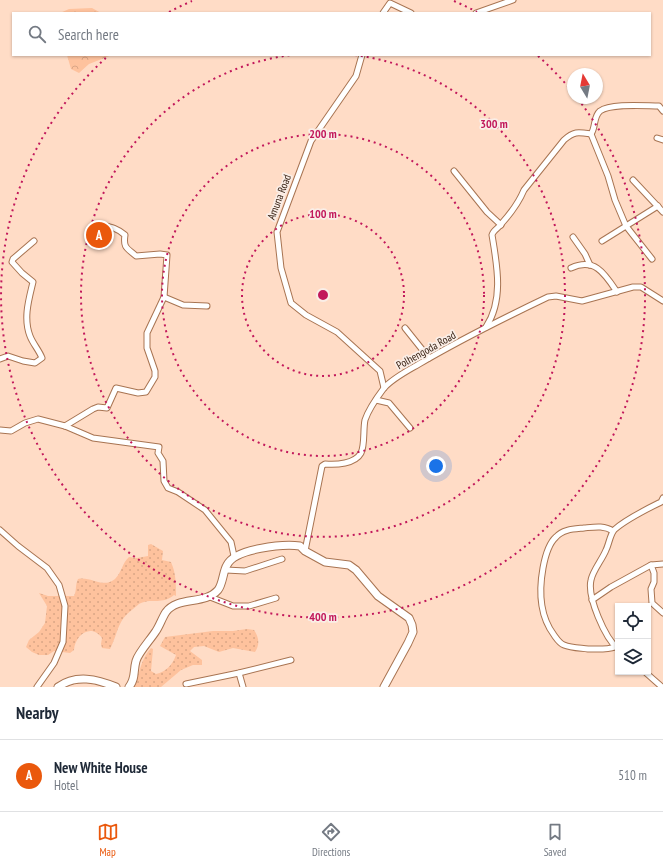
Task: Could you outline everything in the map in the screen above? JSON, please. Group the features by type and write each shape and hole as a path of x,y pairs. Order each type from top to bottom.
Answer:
{"street":[{"path":"479,12 513,0"},
{"path":"384,12 390,3 410,12"},
{"name":"Amuna Road","path":"362,56 356,76 311,141 277,232 280,268 292,303 306,315 337,332 380,371 384,388"},
{"path":"652,259 626,226 591,134 595,120 600,111 614,106 659,106 663,111"},
{"path":"484,329 491,319 496,302 498,284 492,235 493,232 501,225 520,200 524,190 564,140 571,134 579,132 591,134"},
{"path":"657,138 663,140"},
{"path":"454,171 487,212 501,225"},
{"path":"633,180 663,212"},
{"path":"602,241 658,206"},
{"path":"65,426 93,409 98,407 107,408 116,388 138,393 146,392 155,377 155,371 147,348 147,333 164,297 167,255 160,254 136,256 125,246 125,235 120,230 114,227 101,225"},
{"path":"573,238 585,254 590,265"},
{"path":"0,359 8,356 35,363 42,358 30,336 27,323 27,308 33,282 12,262 13,259 34,241"},
{"path":"571,268 579,264 590,265 598,268 606,275 617,292"},
{"name":"Polhengoda Road","path":"305,550 322,466 325,464 336,465 346,462 356,457 361,452 366,419 376,400 391,381 429,358 499,320 548,297 556,296 582,301 633,287 641,287 663,301"},
{"path":"164,297 183,305 207,306"},
{"path":"404,328 429,358"},
{"path":"376,400 389,403 410,428"},
{"path":"0,430 11,431 25,423 38,419 65,426 93,438 159,447 158,453 163,461 164,481 168,488 178,492 205,510 231,542 234,556"},
{"path":"615,646 608,638 592,600 590,593 591,579 607,549 613,531 641,512 662,501"},
{"path":"613,531 608,528 595,526 564,531 556,536 550,543 544,562 541,599 542,611 549,629 560,642 565,645 578,648 615,648"},
{"path":"0,530 18,546 48,568 59,585 65,606 63,642 54,663 37,687"},
{"path":"129,687 134,680 136,661 157,630 166,612 183,603 210,597 219,589 226,570 226,565 234,556 247,551 290,545 300,546 325,562 349,565 356,570 378,596 408,618 412,625 413,632 384,687"},
{"path":"226,570 245,570 282,559"},
{"path":"592,600 611,587 651,566 663,564"},
{"path":"651,566 654,573 654,582 651,589 652,603 663,613"},
{"path":"210,597 233,606 250,606 276,598"},
{"path":"186,684 291,660"},
{"path":"239,673 243,687"},
{"path":"648,675 662,687"},
{"path":"58,687 65,682 78,678 100,680 116,687"}],"green space":[{"path":"92,8 99,12 62,12 69,9"},
{"path":"67,56 109,56 89,64 79,73 71,69"},
{"path":"151,544 163,551 162,560 171,562 173,566 176,583 176,596 174,595 161,601 140,603 124,618 118,628 110,649 102,648 102,638 94,631 85,632 81,635 77,639 74,650 70,653 54,651 48,655 39,655 26,647 29,640 39,632 45,623 47,606 39,593 48,596 74,596 78,579 88,579 101,583 110,582 115,579 129,557 137,558 148,556 148,545"},
{"path":"254,630 257,635 258,644 255,652 233,648 219,652 204,646 194,647 190,651 202,660 202,665 193,665 181,670 161,687 133,687 144,658 151,648 153,649 151,671 156,674 169,667 173,661 176,655 160,646 165,637 213,631"}],"place":[{"name":"New White House","path":"99,235"}]}
